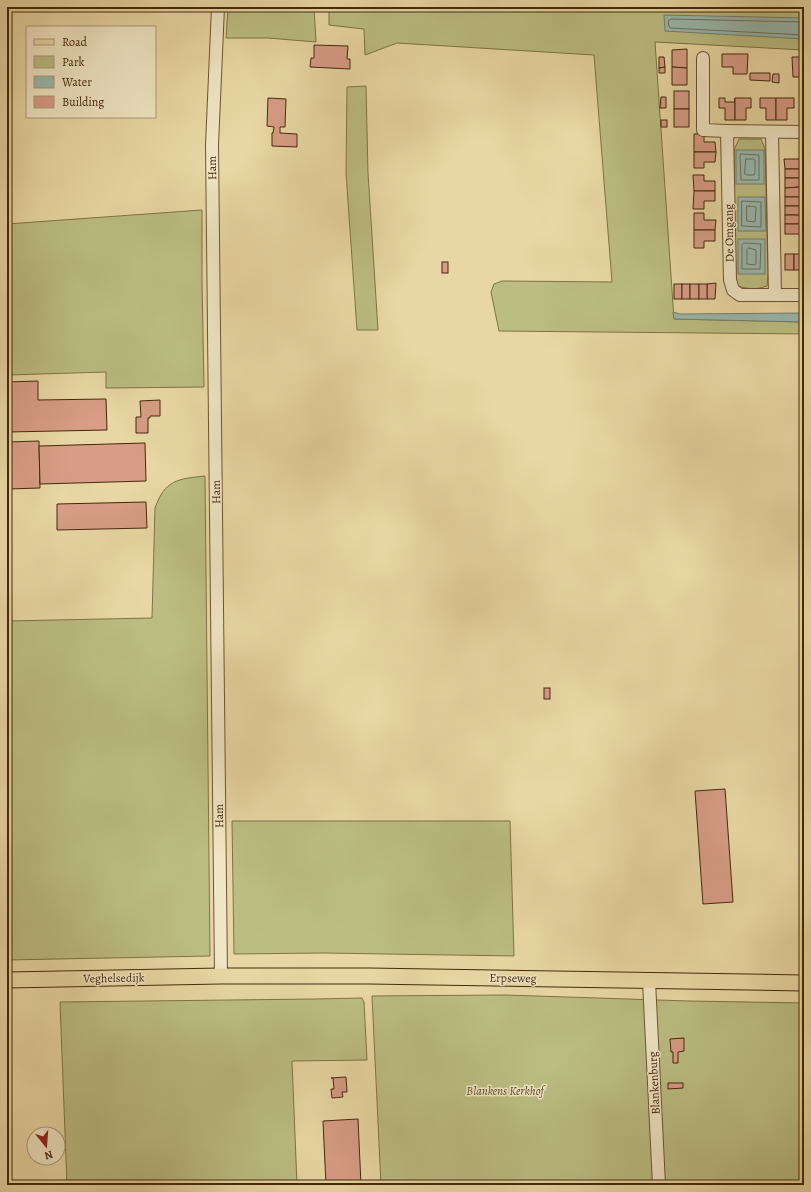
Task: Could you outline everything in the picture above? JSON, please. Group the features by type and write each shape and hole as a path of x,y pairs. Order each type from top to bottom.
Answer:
{"main road":[{"name":"Veghelsedijk","path":"7,980 221,976"},
{"name":"Erpseweg","path":"221,976 369,976 804,983"}],"street":[{"name":"Ham","path":"218,7 212,145 221,976"},
{"path":"703,58 702,130 804,132"},
{"name":"De Omgang","path":"727,131 730,280 734,290 740,295 804,295"},
{"path":"772,132 775,296"},
{"name":"Blankenburg","path":"649,981 659,1185"}],"green space":[{"path":"228,7 314,7 316,42 268,38 226,38"},
{"path":"329,7 804,7 804,50 655,42 674,319 804,322 804,334 499,331 491,292 494,284 502,281 612,282 594,55 397,43 365,55 364,29 329,25"},
{"path":"366,86 368,173 378,330 357,330 346,173 347,87"},
{"path":"739,139 761,139 765,149 768,274 767,286 756,289 737,286 735,275 734,150"},
{"path":"202,210 204,387 106,388 106,372 7,375 7,224"},
{"path":"205,476 210,956 7,960 7,621 152,618 155,508 163,492 168,486 187,478"},
{"path":"232,821 510,821 514,956 323,953 234,954"},
{"name":"Blankens Kerkhof","path":"505,995 804,1003 804,1185 381,1185 372,996"},
{"path":"362,998 364,1002 367,1060 292,1061 297,1185 67,1185 66,1126 65,1126 60,1002"}],"water":[{"path":"664,15 804,18 804,39 665,31"},
{"path":"736,150 764,150 764,184 736,184"},
{"path":"738,197 765,197 766,231 738,231"},
{"path":"738,239 765,239 765,274 738,274"},
{"path":"673,312 680,314 804,313 804,322 674,319"}],"building":[{"path":"314,45 348,46 347,59 350,59 350,69 310,67 311,58 314,58"},
{"path":"687,49 687,68 672,67 672,50"},
{"path":"722,54 748,54 747,74 733,74 733,67 722,67"},
{"path":"659,57 664,57 665,67 659,68"},
{"path":"792,57 804,57 804,77 793,77"},
{"path":"665,67 665,73 659,73 659,68"},
{"path":"672,67 687,68 687,85 672,85"},
{"path":"750,73 770,73 770,81 750,80"},
{"path":"773,74 779,74 779,83 772,82"},
{"path":"674,91 689,91 689,109 674,109"},
{"path":"661,97 666,97 666,108 660,108"},
{"path":"268,98 286,99 285,127 280,127 280,133 297,134 297,147 272,146 272,133 274,127 267,126"},
{"path":"719,98 725,98 725,102 735,102 735,120 725,120 725,108 719,108"},
{"path":"735,98 751,98 751,108 746,108 746,120 735,120"},
{"path":"760,98 776,98 776,120 766,120 766,108 760,108"},
{"path":"776,98 794,98 794,108 787,108 787,120 776,120"},
{"path":"674,109 689,109 689,127 674,127"},
{"path":"661,120 667,120 667,127 661,127"},
{"path":"694,134 704,134 704,142 715,142 716,152 694,152"},
{"path":"694,152 716,152 715,162 704,162 704,168 694,168"},
{"path":"784,159 801,159 801,169 785,169"},
{"path":"785,169 801,169 800,178 785,178"},
{"path":"693,175 704,175 704,181 715,181 715,191 694,191"},
{"path":"785,178 800,178 800,187 785,188"},
{"path":"800,187 800,197 785,197 785,188"},
{"path":"694,191 715,191 715,201 704,201 704,209 693,209"},
{"path":"785,197 800,197 800,206 785,206"},
{"path":"785,206 800,206 800,215 785,215"},
{"path":"694,213 704,213 704,220 716,220 715,230 694,230"},
{"path":"785,215 800,215 800,224 785,224"},
{"path":"785,224 800,224 800,234 785,234"},
{"path":"694,230 715,230 715,241 704,241 704,248 694,248"},
{"path":"785,254 794,254 794,270 785,270"},
{"path":"794,254 804,254 804,270 794,270"},
{"path":"442,262 448,262 448,273 442,273"},
{"path":"716,283 715,299 707,299 707,284"},
{"path":"674,284 682,284 682,299 674,299"},
{"path":"682,284 690,284 690,299 682,299"},
{"path":"690,284 699,284 699,299 690,299"},
{"path":"699,284 707,284 707,299 699,299"},
{"path":"38,381 38,400 106,399 107,430 7,432 7,382"},
{"path":"160,400 160,416 150,416 150,418 148,418 148,433 136,433 136,417 141,417 140,401"},
{"path":"39,441 40,488 8,489 7,501 7,442"},
{"path":"145,443 146,481 40,484 39,446"},
{"path":"146,502 147,528 57,530 57,504"},
{"path":"544,688 550,688 550,699 544,699"},
{"path":"725,789 733,902 703,904 695,791"},
{"path":"684,1038 684,1051 678,1052 678,1063 673,1063 673,1052 671,1052 670,1039"},
{"path":"346,1077 347,1092 342,1092 343,1097 332,1098 331,1089 334,1089 333,1078 331,1078"},
{"path":"668,1083 683,1083 683,1088 668,1089"},
{"path":"358,1119 361,1185 326,1185 323,1121"}]}
